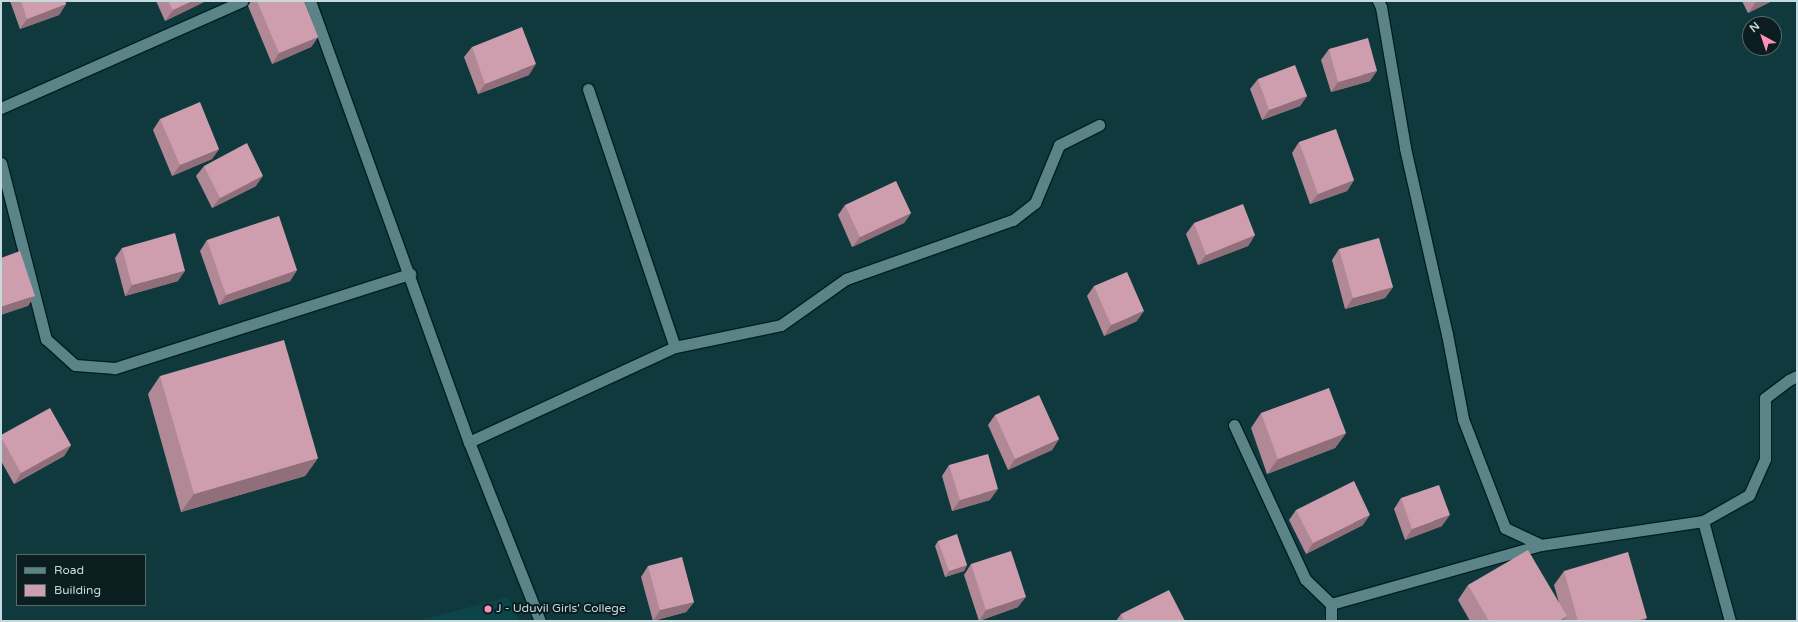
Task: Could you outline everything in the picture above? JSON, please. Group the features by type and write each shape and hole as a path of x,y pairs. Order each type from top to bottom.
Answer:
{"street":[{"path":"1,108 242,1"},
{"path":"310,1 410,274 469,442 540,621"},
{"path":"1378,1 1381,7 1405,148 1447,334 1463,419 1505,528 1541,545"},
{"path":"588,89 675,347"},
{"path":"469,442 675,347 781,326 846,279 1013,220 1035,203 1059,145 1099,125"},
{"path":"1,163 46,340 75,365 114,368 410,274"},
{"path":"1331,604 1541,545 1703,521 1749,495 1764,459 1765,398 1789,380 1797,376"},
{"path":"1234,425 1305,579 1331,604 1331,621"},
{"path":"1703,521 1730,621"}],"shaded area":[{"name":"J - Uduvil Girls' College","path":"508,597 519,621 416,621"}],"building":[{"path":"21,1 65,1 66,4 27,19"},
{"path":"168,1 192,1 173,10"},
{"path":"257,1 304,1 318,37 279,53"},
{"path":"522,27 536,64 485,84 472,47"},
{"path":"1368,38 1377,71 1338,82 1329,49"},
{"path":"1295,65 1307,96 1269,110 1258,79"},
{"path":"200,102 219,149 180,165 160,119"},
{"path":"1336,129 1354,180 1318,194 1299,142"},
{"path":"247,143 263,176 220,198 204,166"},
{"path":"896,181 911,213 860,237 845,205"},
{"path":"1243,204 1255,235 1206,255 1194,223"},
{"path":"279,216 297,270 226,295 207,240"},
{"path":"175,233 185,271 132,285 122,248"},
{"path":"1379,238 1393,287 1353,298 1339,249"},
{"path":"20,251 35,296 1,307 1,258"},
{"path":"1127,272 1144,311 1111,325 1094,286"},
{"path":"284,340 318,458 194,494 160,376"},
{"path":"1329,388 1346,433 1278,459 1261,413"},
{"path":"1039,395 1059,439 1015,459 995,415"},
{"path":"50,408 71,445 21,473 1,435"},
{"path":"988,454 998,489 960,500 949,465"},
{"path":"1354,481 1370,515 1313,543 1296,510"},
{"path":"1439,485 1450,515 1412,529 1401,498"},
{"path":"957,534 967,565 949,571 938,541"},
{"path":"1528,550 1567,616 1559,621 1489,621 1468,585"},
{"path":"1011,551 1026,597 986,610 971,564"},
{"path":"1628,552 1647,618 1635,621 1578,621 1564,571"},
{"path":"682,557 694,602 660,610 648,566"},
{"path":"1169,590 1185,621 1124,621 1121,614"}],"place":[{"name":"J - Uduvil Girls' College","path":"488,609"}]}
